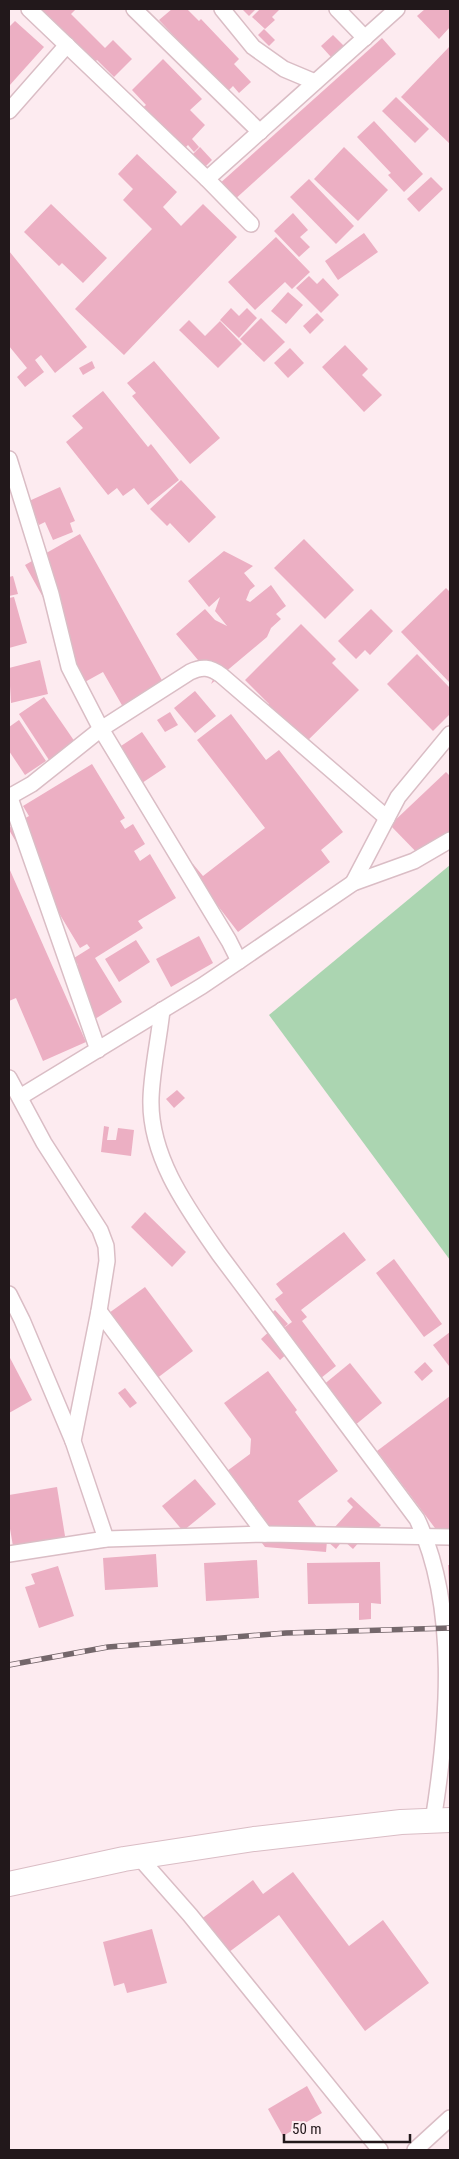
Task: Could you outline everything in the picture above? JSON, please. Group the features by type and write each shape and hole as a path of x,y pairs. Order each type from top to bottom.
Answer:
{"main road":[{"path":"9,1884 138,1856 254,1839 401,1822 442,1821"}],"street":[{"path":"29,9 207,179 251,224"},
{"path":"134,9 260,132"},
{"path":"222,9 253,47 284,69 315,82"},
{"path":"337,9 365,38"},
{"path":"207,179 397,9"},
{"path":"9,111 68,45"},
{"path":"9,458 14,496 52,594 69,666 101,729 229,940 239,961"},
{"path":"98,1050 9,796 32,784 101,729 190,672 202,667 214,670 247,696 387,818"},
{"path":"353,883 387,818 409,783 450,734"},
{"path":"20,1097 239,961 353,883 414,861 450,840"},
{"path":"162,1010 151,1097 152,1118 161,1154 176,1186 219,1254 418,1519 425,1537 434,1565 447,1628 442,1821"},
{"path":"9,1078 44,1143 104,1238 107,1261 73,1442"},
{"path":"9,1294 22,1320 73,1442 106,1539"},
{"path":"99,1311 265,1534"},
{"path":"9,1554 106,1539 265,1534 450,1537"},
{"path":"138,1856 190,1915 380,2150"},
{"path":"415,2150 450,2118"}],"green space":[{"path":"450,865 450,1260 269,1015"}],"building":[{"path":"33,9 76,9 71,14 105,48 113,40 132,59 114,77 97,60 91,66"},
{"path":"172,9 187,9 199,21 201,19 239,59 234,64 251,82 239,93 233,86 227,92 159,20"},
{"path":"242,9 256,9 249,16"},
{"path":"260,9 280,9 272,17 275,20 265,29 252,17"},
{"path":"425,9 450,9 450,27 439,39 417,16"},
{"path":"15,21 44,47 9,86 9,27"},
{"path":"264,29 275,40 269,46 258,35"},
{"path":"333,35 344,46 331,57 321,46"},
{"path":"382,38 396,54 233,201 218,185"},
{"path":"450,46 450,144 401,97"},
{"path":"163,59 202,99 190,110 205,125 192,139 199,147 194,152 188,145 181,152 140,110 146,105 132,90"},
{"path":"396,97 429,129 415,143 382,111"},
{"path":"374,121 423,174 404,192 388,175 391,173 357,137"},
{"path":"200,147 212,160 202,170 190,157"},
{"path":"344,147 388,190 358,221 314,179"},
{"path":"137,154 177,192 163,207 181,226 203,204 237,237 124,355 75,309 152,229 123,200 133,189 118,174"},
{"path":"431,177 443,189 419,212 407,199"},
{"path":"309,179 354,226 336,244 290,197"},
{"path":"51,204 107,258 83,283 62,263 59,266 24,232"},
{"path":"293,213 308,230 300,237 310,247 299,257 274,231"},
{"path":"364,233 378,252 338,280 325,261"},
{"path":"276,237 310,272 292,289 285,282 255,310 228,282"},
{"path":"9,251 87,347 55,373 41,355 35,360 44,372 25,387 17,377 27,368 9,346"},
{"path":"309,276 317,284 323,278 339,295 321,313 296,288"},
{"path":"288,292 303,305 286,324 271,311"},
{"path":"231,308 239,316 247,308 257,318 239,338 220,320"},
{"path":"317,313 324,320 310,334 303,326"},
{"path":"261,318 285,342 264,362 240,339"},
{"path":"189,320 205,336 220,321 242,344 218,368 179,330"},
{"path":"345,345 368,369 362,375 382,395 364,412 322,367"},
{"path":"290,348 304,363 288,378 274,363"},
{"path":"92,361 95,368 83,375 79,368"},
{"path":"154,361 220,438 190,464 132,396 136,393 127,383"},
{"path":"103,391 148,447 151,444 179,480 148,505 134,488 123,496 117,488 108,495 66,442 83,428 72,416"},
{"path":"181,480 216,517 189,543 170,523 167,526 150,509"},
{"path":"60,487 75,521 70,523 73,532 53,540 45,522 39,525 29,501"},
{"path":"80,534 168,691 127,714 103,672 74,688 58,659 73,651 25,565"},
{"path":"304,539 354,590 325,619 274,568"},
{"path":"224,551 253,566 244,573 255,586 250,590 246,600 250,602 271,585 286,606 276,614 281,619 271,628 267,637 211,684 216,673 198,660 176,634 205,609 215,620 227,626 215,611 220,597 209,607 188,581"},
{"path":"13,576 18,594 9,596 9,577"},
{"path":"446,588 450,592 450,683 401,632"},
{"path":"14,597 27,643 9,648 9,598"},
{"path":"371,609 393,631 370,655 365,650 356,659 338,641"},
{"path":"301,624 336,659 332,663 359,690 299,749 262,712 269,704 245,680"},
{"path":"417,654 450,688 450,714 433,731 387,684"},
{"path":"40,660 48,694 11,703 9,668"},
{"path":"195,691 216,716 195,733 174,708"},
{"path":"44,697 75,742 49,760 19,714"},
{"path":"170,712 178,725 165,732 157,720"},
{"path":"231,714 266,760 279,750 343,832 321,850 330,862 238,932 188,867 193,864 203,876 265,828 197,740"},
{"path":"19,720 46,761 25,775 9,751 9,727"},
{"path":"142,732 166,767 136,787 112,752"},
{"path":"92,764 125,818 120,821 125,829 133,824 145,844 134,851 140,861 150,854 176,898 138,921 143,928 95,958 122,1002 95,1019 66,972 78,965 74,958 90,948 87,944 80,948 9,830 9,828 29,816 23,806"},
{"path":"446,772 450,776 450,839 426,862 390,825"},
{"path":"9,868 86,1042 43,1061 16,998 9,1001"},
{"path":"199,936 213,963 171,987 156,959"},
{"path":"136,940 150,962 119,982 105,959"},
{"path":"177,1090 185,1098 174,1108 166,1099"},
{"path":"104,1126 109,1127 107,1140 116,1140 118,1128 134,1130 131,1156 101,1152"},
{"path":"145,1212 186,1252 172,1267 131,1227"},
{"path":"344,1232 366,1260 301,1310 307,1317 302,1321 336,1366 316,1382 292,1349 280,1360 261,1339 273,1328 265,1319 275,1310 288,1324 282,1329 292,1322 275,1299 283,1293 276,1284"},
{"path":"394,1259 442,1324 424,1337 376,1273"},
{"path":"145,1287 193,1351 148,1385 109,1313"},
{"path":"450,1332 450,1365 449,1366 433,1345"},
{"path":"9,1356 32,1400 9,1413"},
{"path":"425,1362 433,1371 422,1381 414,1372"},
{"path":"350,1363 382,1403 354,1426 322,1386"},
{"path":"268,1371 338,1471 298,1501 325,1538 353,1507 347,1501 351,1497 381,1525 364,1543 361,1540 353,1549 343,1540 336,1549 327,1541 326,1552 265,1547 225,1494 227,1471 250,1454 251,1439 224,1403"},
{"path":"125,1388 137,1403 130,1408 118,1393"},
{"path":"450,1396 450,1548 377,1451"},
{"path":"195,1479 216,1504 183,1531 162,1506"},
{"path":"57,1487 66,1542 14,1552 9,1523 9,1495"},
{"path":"156,1554 158,1587 105,1590 103,1558"},
{"path":"257,1560 259,1598 206,1601 204,1563"},
{"path":"380,1562 381,1604 371,1603 371,1619 359,1620 359,1603 308,1604 307,1563"},
{"path":"448,1565 450,1565 450,1585 449,1585"},
{"path":"58,1566 74,1616 39,1628 25,1587 35,1584 31,1574"},
{"path":"293,1872 349,1946 383,1920 429,1983 365,2031 279,1915 225,1955 200,1920 253,1880 263,1894"},
{"path":"152,1929 167,1983 127,1993 124,1983 114,1986 103,1942"},
{"path":"307,2086 322,2113 283,2136 268,2109"}],"railway":[{"path":"9,1665 108,1647 286,1633 450,1628"}]}
